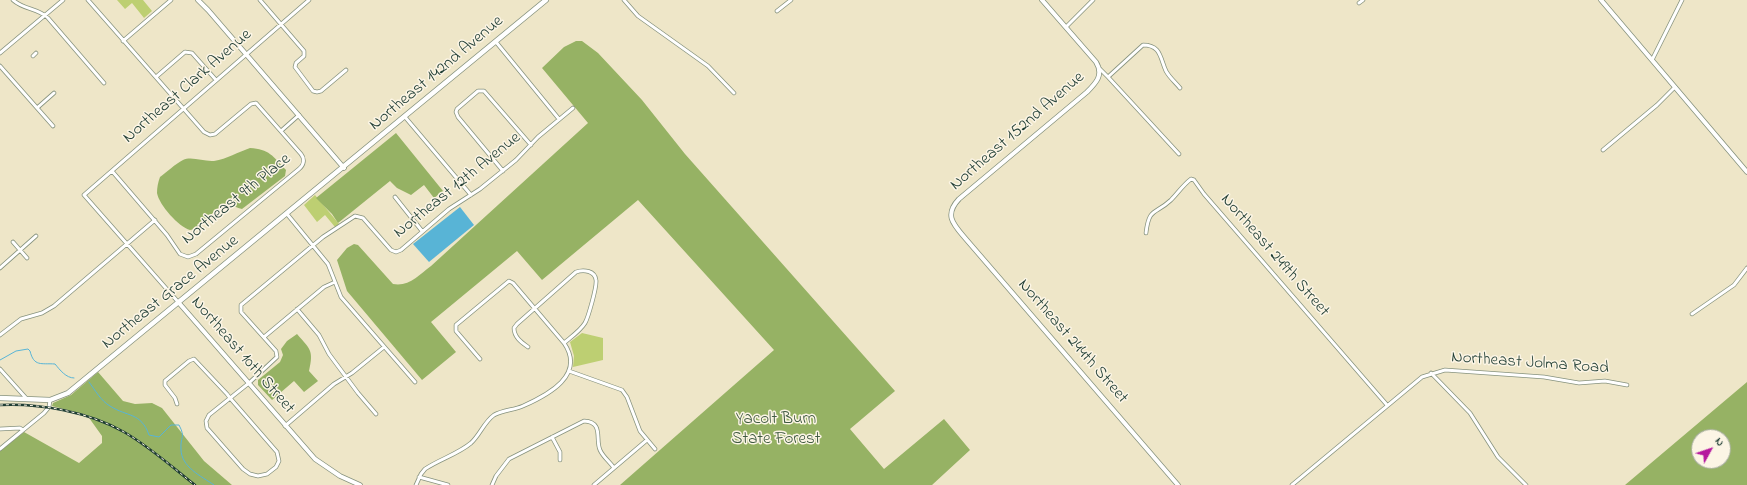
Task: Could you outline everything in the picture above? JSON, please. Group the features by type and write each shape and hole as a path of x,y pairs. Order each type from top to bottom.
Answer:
{"main road":[{"name":"Northeast 142nd Avenue","path":"344,168 546,0"},
{"name":"Northeast Grace Avenue","path":"0,398 50,400 68,393 344,168"}],"street":[{"path":"13,0 23,7 37,10 45,15 104,83"},
{"path":"0,53 63,0"},
{"path":"88,0 202,130 210,135 218,132 251,104 255,103 258,104 281,131 299,115"},
{"path":"123,41 171,0"},
{"path":"198,0 344,168"},
{"path":"260,0 304,51 305,55 295,67 313,90 317,92 346,70"},
{"name":"Northeast Clark Avenue","path":"84,195 309,0"},
{"path":"624,0 638,16 708,66 734,93"},
{"path":"777,11 791,0"},
{"path":"1042,0 1092,56 1100,69 1179,154"},
{"path":"1066,27 1093,0"},
{"path":"1600,0 1747,172"},
{"path":"1652,60 1682,0"},
{"path":"496,42 560,119"},
{"name":"Northeast 152nd Avenue","path":"1108,77 1143,45 1150,45 1158,51 1166,72 1180,88"},
{"path":"156,77 188,51 192,52 216,80"},
{"path":"0,66 52,126"},
{"name":"Northeast 152nd Avenue","path":"951,214 954,204 959,199 1095,84 1100,75 1100,69"},
{"path":"1603,150 1657,105 1675,87"},
{"path":"503,171 458,117 456,112 458,109 478,91 482,90 487,92 531,145"},
{"path":"37,108 54,93"},
{"name":"Northeast 12th Avenue","path":"313,246 330,232 355,216 359,216 363,218 390,249 394,252 401,250 449,209 471,195 503,171 573,108"},
{"path":"405,117 471,195"},
{"name":"Northeast 9th Place","path":"155,220 180,254 192,257 300,169 304,162 302,156 281,131"},
{"path":"0,335 21,319 42,313 54,306 155,220 112,170"},
{"name":"Northeast 249th Street","path":"1146,233 1149,217 1153,211 1171,200 1191,179 1194,180 1204,194 1386,405"},
{"name":"Northeast 10th Street","path":"84,195 315,459 340,476 360,485"},
{"path":"395,197 422,231"},
{"path":"287,214 330,267 341,297 416,382"},
{"name":"Northeast 244th Street","path":"951,214 952,222 957,228 1178,485"},
{"path":"0,268 36,236"},
{"path":"13,242 27,258"},
{"path":"177,404 175,398 165,385 165,381 189,361 194,359 230,398 277,452 280,458 276,467 267,474 258,476 250,474 243,469 207,428 206,421 210,414 230,398 249,383 277,357 276,351 242,313 240,308 313,246"},
{"path":"1692,314 1734,285 1747,268"},
{"path":"528,346 516,337 514,328 534,308 576,272 586,270 594,275 596,284 586,322 581,329 564,343"},
{"path":"416,485 419,477 426,469 470,443 493,416 523,406 556,388 564,380 569,371 570,353 564,343 513,283 509,281 457,323 456,331 480,359"},
{"path":"264,337 325,286 335,282"},
{"path":"297,309 319,336 329,354 376,414"},
{"path":"285,426 334,384 367,362 384,347"},
{"path":"0,369 26,398"},
{"name":"Northeast Jolma Road","path":"1431,373 1445,370 1542,377 1579,383 1606,381 1626,385"},
{"path":"569,371 622,390 627,397 640,431 655,449"},
{"path":"1292,485 1386,405 1422,377 1431,373 1470,413 1498,457 1526,485"},
{"path":"0,449 44,413 49,407 50,400"},
{"path":"492,485 496,476 509,459 584,421 594,424 599,434 601,451 614,468"},
{"path":"0,429 20,428 23,430"},
{"path":"552,437 560,452 560,460"},
{"path":"594,485 647,440"},
{"path":"419,477 448,485"}],"green space":[{"path":"117,0 143,0 152,11 144,18 132,3 125,9"},
{"name":"Yacolt Burn State Forest","path":"576,41 582,41 598,53 642,100 685,154 895,391 850,429 884,469 944,419 970,450 932,485 620,485 774,350 638,200 542,280 517,251 431,322 456,352 422,380 347,291 337,260 347,248 354,244 358,245 393,284 404,284 409,282 431,266 588,123 542,68 564,47"},
{"path":"396,133 443,191 434,198 424,185 411,195 397,188 390,181 338,223 332,214 316,198"},
{"path":"250,148 262,150 270,154 286,170 285,176 242,209 229,205 222,206 200,226 190,230 180,225 161,203 157,193 160,177 183,160 190,159 214,161"},
{"path":"315,195 339,224 335,227 325,215 317,222 304,205"},
{"path":"582,333 603,338 603,360 573,367 574,356 570,342"},
{"path":"297,334 310,350 311,358 309,371 318,381 304,392 294,381 272,400 258,385 258,380 280,362 283,355 281,349 287,341"},
{"path":"98,372 123,401 135,404 152,403 162,408 204,461 232,485 0,485 0,451 24,432 79,463 102,443 102,436 87,415 52,406 53,403 71,395"},
{"path":"1747,382 1747,485 1625,485 1691,429 1691,469 1731,469 1731,429 1691,429"}],"water":[{"path":"460,207 474,225 429,262 413,244"}],"waterway":[{"path":"0,360 16,351 28,349 36,362 42,364 55,364 66,375 74,378"},
{"path":"89,382 98,395 107,404 133,416 142,422 149,435 159,437 171,425 179,425 182,433 181,449 184,461 188,466 214,485"}],"railway":[{"path":"0,405 48,407 80,414 110,425 143,444 195,485"}]}
